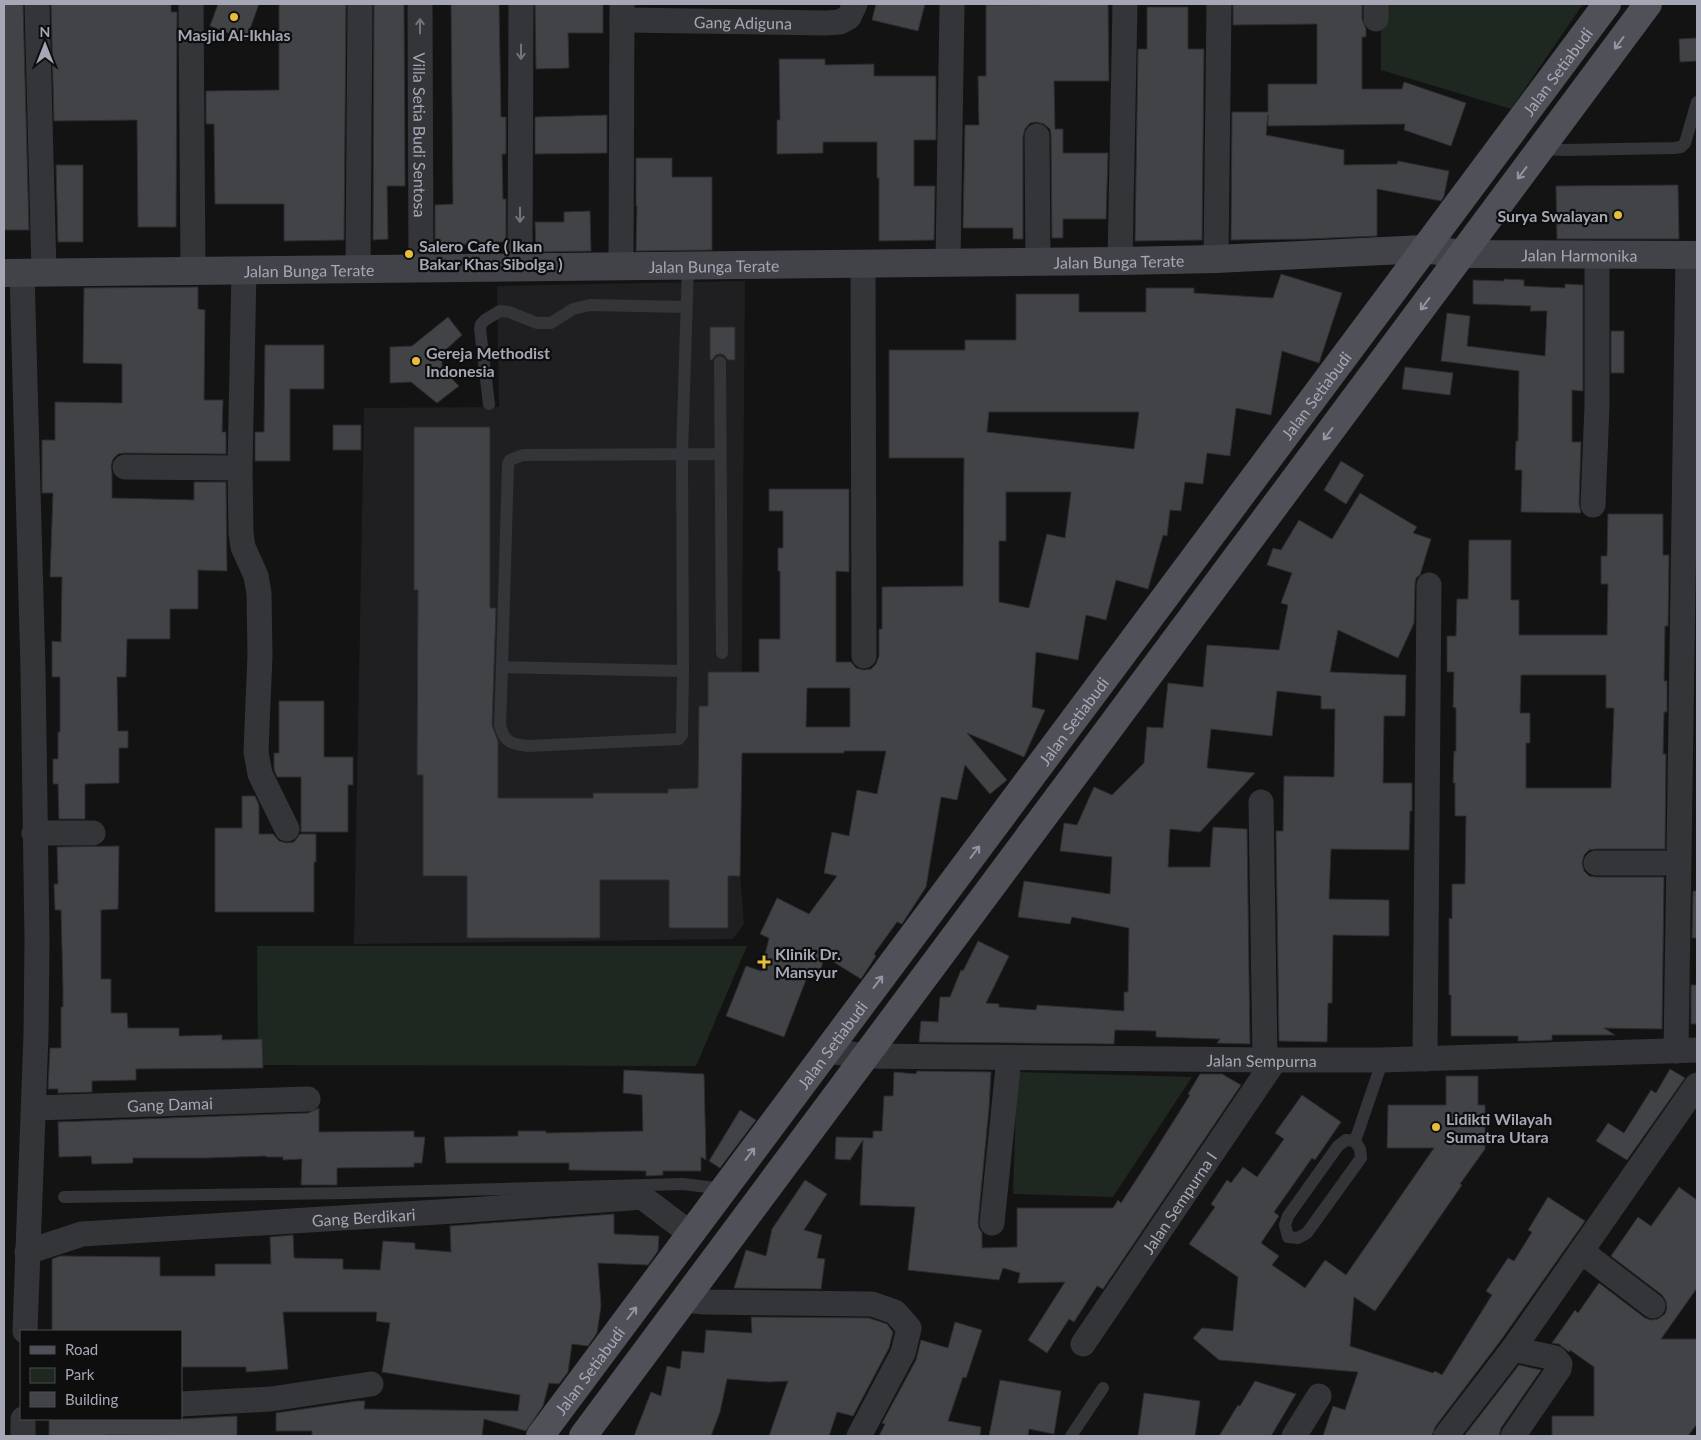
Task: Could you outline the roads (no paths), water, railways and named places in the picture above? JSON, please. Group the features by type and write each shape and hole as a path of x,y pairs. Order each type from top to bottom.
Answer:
{"main road":[{"name":"Jalan Setiabudi","path":"540,1436 1607,4"},
{"name":"Jalan Setiabudi","path":"583,1436 1648,4"}],"street":[{"path":"25,1330 34,1108 37,941 33,670 23,273 37,4"},
{"path":"192,4 193,270"},
{"path":"358,268 360,4"},
{"name":"Villa Setia Budi Sentosa","path":"420,4 421,268"},
{"path":"520,267 521,4"},
{"name":"Gang Adiguna","path":"622,12 826,23 840,22 849,17 855,4"},
{"path":"948,263 952,4"},
{"path":"1120,262 1125,4"},
{"path":"1216,259 1219,4"},
{"path":"621,266 622,12"},
{"path":"1037,136 1038,262"},
{"name":"Jalan Bunga Terate","path":"23,273 358,268 1120,262 1424,249"},
{"name":"Jalan Harmonika","path":"1424,249 1462,254 1692,255"},
{"path":"1593,506 1597,406 1597,255"},
{"path":"1686,1050 1678,863 1692,255"},
{"path":"863,264 864,656"},
{"path":"244,270 240,468 241,533 243,547 256,576 259,593 260,655 256,752 260,774 287,829"},
{"path":"126,467 240,468"},
{"path":"1425,1059 1429,585"},
{"path":"1261,802 1270,1060"},
{"path":"34,833 93,833"},
{"path":"1596,863 1678,863"},
{"name":"Jalan Sempurna","path":"827,1051 866,1056 1381,1060 1686,1050"},
{"path":"992,1223 1009,1058"},
{"name":"Jalan Sempurna I","path":"1083,1344 1270,1060"},
{"path":"1446,1436 1513,1349 1697,1085"},
{"name":"Gang Damai","path":"34,1108 308,1099"},
{"name":"Gang Berdikari","path":"27,1252 82,1234 642,1198 691,1234"},
{"path":"1580,1251 1653,1306"},
{"path":"684,1300 704,1302 872,1304 896,1312 909,1328 903,1353 858,1436"},
{"path":"1513,1349 1554,1358 1560,1364 1559,1369 1513,1436"},
{"path":"182,1404 271,1399 371,1384"},
{"path":"1294,1436 1320,1396"},
{"path":"23,1420 23,1436"}],"lane":[{"path":"1540,148 1565,150 1664,149 1681,146 1685,143 1697,102"},
{"path":"688,265 682,454 682,731 679,739 528,746 511,743 505,739 500,725 508,464 510,460 523,455 682,454 720,454"},
{"path":"489,404 480,329 481,324 490,316 500,311 505,311 537,323 551,323 572,310 590,305 686,307"},
{"path":"720,362 722,653"},
{"path":"502,666 683,671"},
{"path":"1355,1141 1381,1060"},
{"path":"1346,1140 1355,1141 1360,1149 1361,1158 1307,1233 1298,1238 1288,1237 1285,1225 1288,1216 1338,1146 1346,1140"},
{"path":"64,1197 350,1193 683,1184 725,1189"},
{"path":"1071,1436 1103,1388"}],"place":[{"name":"Masjid Al-Ikhlas","path":"234,17"},
{"name":"Surya Swalayan","path":"1618,215"},
{"name":"Salero Cafe ( Ikan Bakar Khas Sibolga )","path":"409,254"},
{"name":"Gereja Methodist Indonesia","path":"416,361"},
{"name":"Klinik Dr. Mansyur","path":"764,962"},
{"name":"Lidikti Wilayah Sumatra Utara","path":"1436,1127"}]}
